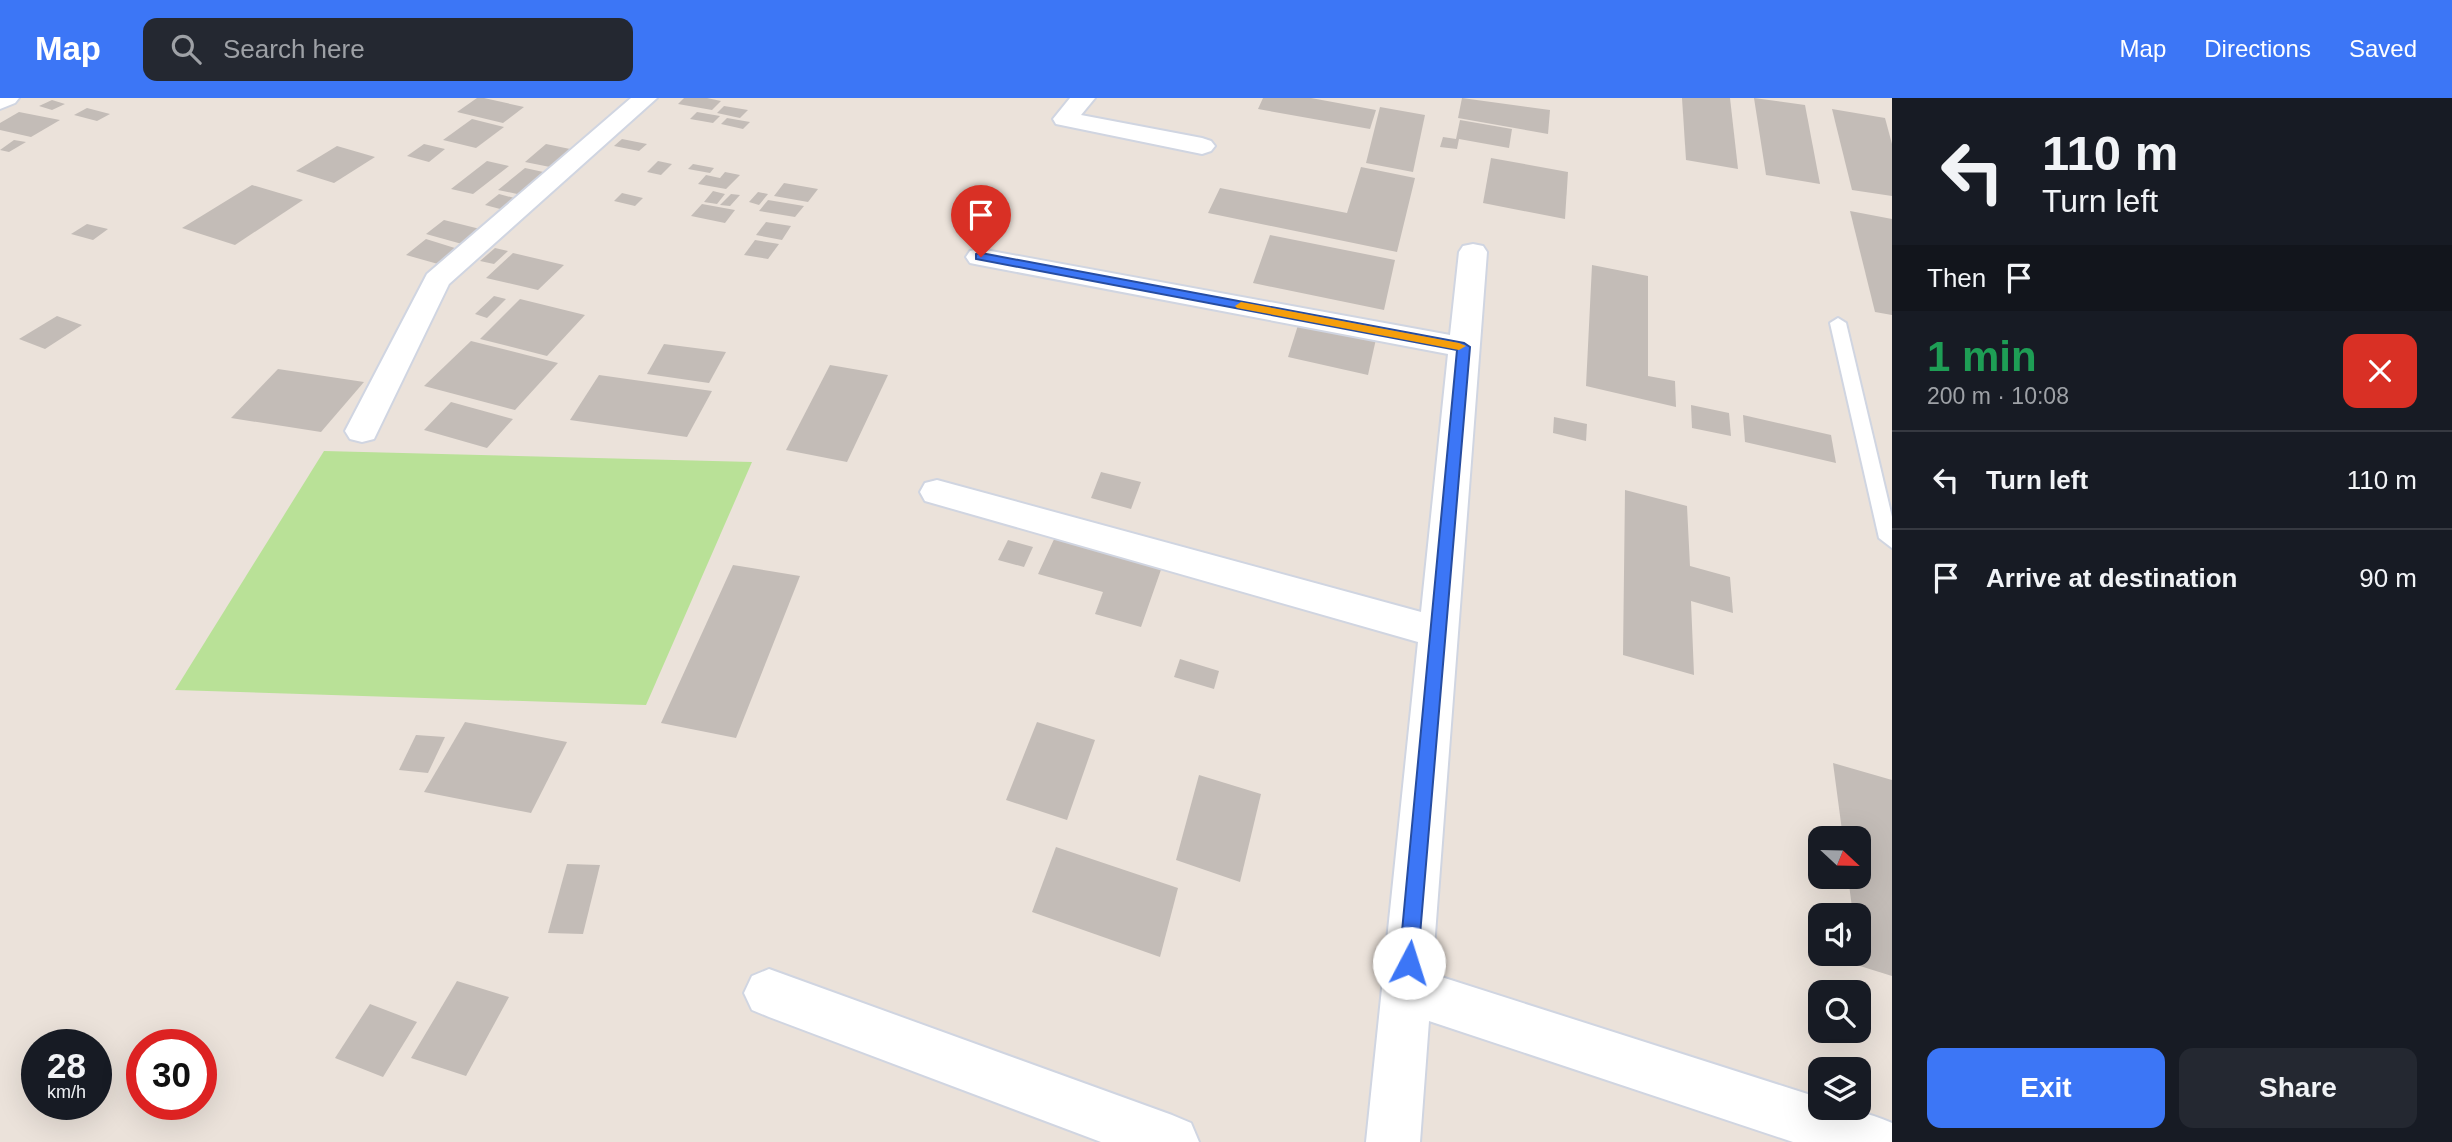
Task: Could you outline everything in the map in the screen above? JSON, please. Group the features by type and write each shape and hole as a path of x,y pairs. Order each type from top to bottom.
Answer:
{"street":[{"path":"0,102 7,98"},
{"path":"362,431 438,280 645,98"},
{"path":"1083,98 1065,120 1202,146"},
{"path":"1393,1142 1473,252"},
{"path":"981,257 1464,347"},
{"path":"937,492 1438,632"},
{"path":"1407,990 1874,1142"},
{"path":"769,993 1172,1142"}],"lane":[{"path":"1838,323 1888,538 1892,541"}],"green space":[{"path":"324,451 752,462 646,705 175,690"}],"building":[{"path":"477,98 524,107 503,123 457,112"},
{"path":"684,98 721,101 712,110 678,104"},
{"path":"1263,98 1311,98 1376,110 1370,129 1258,109"},
{"path":"1462,98 1550,110 1548,134 1458,118"},
{"path":"1682,98 1730,98 1738,169 1686,160"},
{"path":"1754,98 1805,105 1820,184 1766,175"},
{"path":"52,100 65,104 52,110 39,106"},
{"path":"724,106 748,110 740,118 717,113"},
{"path":"1380,107 1425,115 1413,172 1366,163"},
{"path":"87,108 110,114 97,121 74,115"},
{"path":"1832,109 1885,118 1892,144 1892,196 1852,190"},
{"path":"19,112 60,120 31,137 0,130 0,123"},
{"path":"697,112 720,116 713,123 690,119"},
{"path":"727,118 750,122 743,129 721,124"},
{"path":"472,119 504,127 476,148 443,140"},
{"path":"1460,120 1512,129 1509,148 1459,139 1457,149 1440,147 1443,137 1456,139"},
{"path":"622,139 647,144 639,151 614,146"},
{"path":"14,140 26,142 9,152 0,150"},
{"path":"424,144 445,149 429,162 407,156"},
{"path":"546,144 570,149 550,167 525,162"},
{"path":"337,146 375,157 334,183 296,171"},
{"path":"1491,158 1568,172 1565,219 1483,203"},
{"path":"487,161 509,166 473,194 451,189"},
{"path":"658,161 672,164 661,175 647,172"},
{"path":"693,164 714,168 710,173 688,169"},
{"path":"1361,167 1415,178 1397,252 1208,213 1220,188 1347,213"},
{"path":"525,168 548,173 522,195 498,190"},
{"path":"725,172 740,175 726,189 698,184 706,175 720,178"},
{"path":"784,183 818,189 808,202 774,196"},
{"path":"252,185 303,200 235,245 182,228"},
{"path":"713,191 725,194 717,204 704,202"},
{"path":"758,192 768,194 759,205 749,202"},
{"path":"622,193 643,198 635,206 614,201"},
{"path":"499,194 518,199 504,210 485,205"},
{"path":"731,194 740,195 730,206 720,205"},
{"path":"768,200 804,206 795,217 759,211"},
{"path":"702,204 735,210 725,223 691,216"},
{"path":"1850,211 1892,219 1892,315 1875,312"},
{"path":"444,220 480,229 462,244 426,234"},
{"path":"766,222 791,226 782,240 756,235"},
{"path":"87,224 108,229 93,240 71,234"},
{"path":"1270,235 1395,260 1384,310 1253,283"},
{"path":"426,239 458,249 438,264 406,255"},
{"path":"755,240 779,244 768,259 744,255"},
{"path":"495,248 508,251 494,264 480,261"},
{"path":"513,253 564,265 538,290 486,278"},
{"path":"1592,265 1648,276 1648,376 1675,381 1676,407 1586,386"},
{"path":"494,296 506,299 487,318 475,314"},
{"path":"520,299 585,315 547,356 480,339"},
{"path":"57,316 82,325 45,349 19,339"},
{"path":"1299,322 1376,339 1368,375 1288,357"},
{"path":"471,341 558,363 515,410 424,386"},
{"path":"664,344 726,352 709,383 647,374"},
{"path":"830,365 888,375 847,462 786,450"},
{"path":"278,369 364,382 321,432 231,418"},
{"path":"599,375 712,391 687,437 570,420"},
{"path":"451,402 513,419 487,448 424,430"},
{"path":"1691,405 1729,413 1731,436 1692,428"},
{"path":"1743,415 1831,435 1836,463 1745,442"},
{"path":"1554,417 1587,424 1586,441 1553,433"},
{"path":"1101,472 1141,482 1131,509 1091,498"},
{"path":"1625,490 1687,506 1690,566 1730,577 1733,613 1691,601 1694,675 1623,655"},
{"path":"1056,535 1163,564 1141,627 1095,614 1103,592 1038,574"},
{"path":"1008,540 1033,547 1024,567 998,560"},
{"path":"733,565 800,576 736,738 661,723"},
{"path":"1180,659 1219,671 1214,689 1174,677"},
{"path":"465,722 567,742 531,813 424,792"},
{"path":"1037,722 1095,740 1067,820 1006,800"},
{"path":"416,735 445,737 428,773 399,770"},
{"path":"1833,763 1892,780 1892,976 1860,966 1871,966 1871,903 1851,903 1850,889 1871,889 1871,826 1841,826"},
{"path":"1199,775 1261,794 1240,882 1176,860"},
{"path":"1056,847 1178,888 1160,957 1032,912"},
{"path":"567,864 600,865 583,934 548,933"},
{"path":"457,981 509,997 466,1076 411,1058"},
{"path":"370,1004 417,1022 383,1077 335,1058"}],"slow traffic":[{"path":"1241,306 1459,346"}],"route":[{"path":"981,257 1464,347 1409,963"}]}
